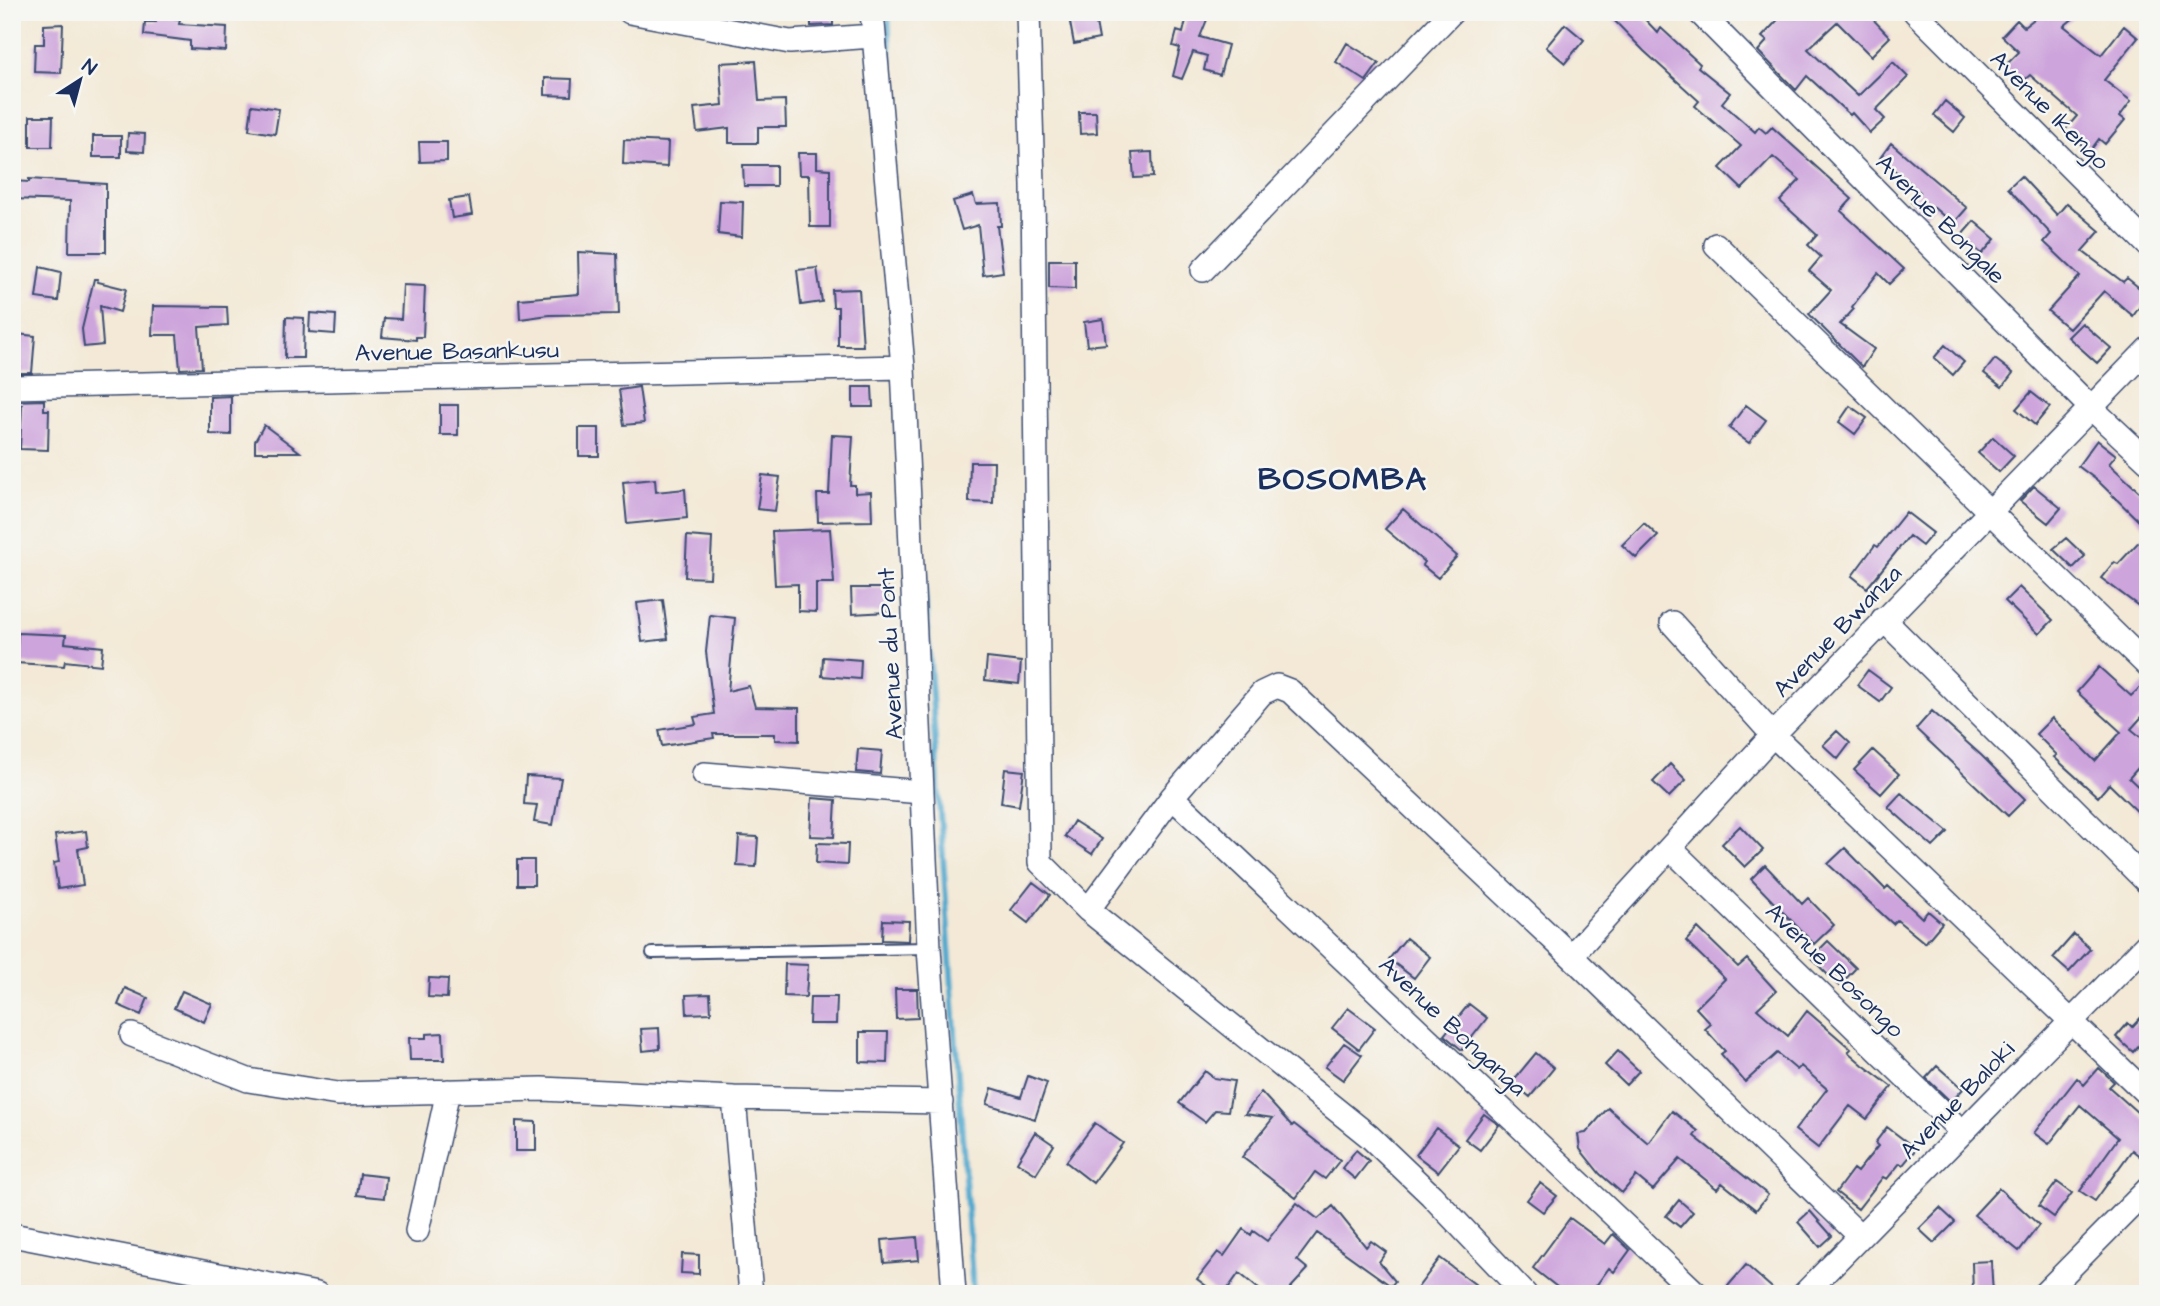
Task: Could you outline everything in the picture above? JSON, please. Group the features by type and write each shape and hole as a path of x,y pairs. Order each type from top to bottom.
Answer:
{"street":[{"path":"631,12 790,42 873,36"},
{"name":"Avenue du Pont","path":"872,12 903,367 929,948 954,1294"},
{"path":"1028,12 1033,186 1040,862 1088,910 1369,1136 1431,1195 1525,1294"},
{"path":"1203,270 1452,12"},
{"name":"Avenue Bongale","path":"1699,12 2090,407 2148,461"},
{"name":"Avenue Ikengo","path":"1915,12 2148,245"},
{"path":"1716,245 2148,666"},
{"name":"Avenue Bwanza","path":"1571,956 1773,735 2148,349"},
{"name":"Avenue Basankusu","path":"12,387 903,367"},
{"path":"1883,620 2148,883"},
{"path":"1672,623 1773,735 2148,1095"},
{"path":"1088,910 1172,797 1262,693 1277,685 1290,691 1571,956 1860,1236"},
{"path":"704,774 922,792"},
{"name":"Avenue Bonganga","path":"1172,797 1697,1294"},
{"name":"Avenue Bosongo","path":"1670,848 1962,1132"},
{"name":"Avenue Baloki","path":"1804,1294 2148,943"},
{"path":"132,1035 248,1080 338,1094 542,1089 734,1098 941,1102"},
{"path":"418,1231 448,1091"},
{"path":"734,1098 751,1294"},
{"path":"2043,1294 2148,1189"},
{"path":"12,1235 317,1294"}],"lane":[{"path":"652,953 929,948"}],"building":[{"path":"811,12 833,12 833,25 811,26"},
{"path":"1068,12 1094,12 1099,39 1074,44"},
{"path":"1188,12 1210,12 1200,37 1228,45 1220,75 1204,70 1207,56 1193,52 1182,79 1173,76 1180,48 1173,46 1177,31 1183,33"},
{"path":"1606,12 1638,12 1658,33 1661,28 1700,64 1698,67 1730,93 1722,103 1755,132 1759,127 1766,133 1772,127 1852,199 1841,211 1904,269 1889,284 1878,273 1852,307 1854,309 1840,324 1874,349 1862,367 1809,314 1831,290 1809,271 1821,257 1808,245 1817,235 1780,201 1800,180 1773,157 1742,189 1720,168 1741,146 1695,106 1699,101"},
{"path":"1785,12 1866,12 1890,37 1871,56 1837,22 1808,49 1858,96 1893,62 1908,77 1876,110 1885,119 1870,133 1852,113 1850,115 1807,76 1796,90 1758,51 1767,41 1762,37"},
{"path":"2043,12 2081,12 2064,26 2101,55 2124,26 2138,38 2104,80 2131,101 2120,116 2125,120 2105,144 2099,139 2090,151 2064,131 2077,116 2030,75 2021,83 2004,67 2019,52 2002,36 2017,20 2024,27"},
{"path":"157,16 180,19 179,24 227,27 226,51 190,49 190,41 144,35 145,22 156,22"},
{"path":"63,24 61,73 34,72 35,44 44,44 44,25"},
{"path":"1565,24 1584,40 1565,63 1546,47"},
{"path":"1347,43 1379,63 1366,81 1336,62"},
{"path":"756,61 759,101 785,100 786,127 758,127 758,143 729,143 729,128 697,132 694,108 723,105 720,63"},
{"path":"545,78 572,79 571,96 545,95"},
{"path":"1945,101 1965,118 1954,132 1934,115"},
{"path":"252,105 279,109 275,134 249,130"},
{"path":"1079,112 1096,112 1097,133 1080,134"},
{"path":"30,116 53,116 52,147 30,147"},
{"path":"128,133 145,134 144,152 127,151"},
{"path":"93,136 121,136 121,157 93,157"},
{"path":"624,140 668,142 667,167 623,164"},
{"path":"419,142 447,142 447,161 420,162"},
{"path":"1891,143 1967,208 1953,224 1933,207 1926,215 1911,202 1920,192 1880,158"},
{"path":"1152,152 1153,177 1134,178 1132,153"},
{"path":"798,153 817,153 817,168 830,169 830,227 810,227 809,175 799,175"},
{"path":"743,165 776,165 776,186 744,186"},
{"path":"2021,176 2057,215 2067,203 2100,231 2082,251 2123,282 2127,278 2148,295 2133,316 2104,291 2069,329 2048,311 2080,276 2044,242 2051,234 2008,188"},
{"path":"29,179 106,184 106,252 69,252 70,201 12,199 12,181 29,182"},
{"path":"973,195 976,204 1000,203 1001,226 997,226 1003,272 983,275 978,225 962,230 953,201"},
{"path":"469,197 472,215 452,218 449,200"},
{"path":"720,201 743,202 742,237 718,234"},
{"path":"1974,221 1995,239 1982,254 1961,236"},
{"path":"578,252 617,254 619,314 549,315 520,319 519,299 579,294"},
{"path":"1049,260 1075,260 1075,289 1049,288"},
{"path":"40,267 61,272 58,301 36,298"},
{"path":"817,268 822,302 801,305 797,270"},
{"path":"94,279 126,289 120,312 100,306 103,345 84,347 82,329"},
{"path":"403,285 425,286 423,337 416,337 416,340 382,337 384,318 401,319"},
{"path":"859,289 863,346 838,346 838,307 833,307 832,290"},
{"path":"153,306 227,307 228,325 199,327 202,368 180,369 177,335 152,335"},
{"path":"310,313 336,315 335,334 309,332"},
{"path":"286,317 304,318 303,358 285,358"},
{"path":"1103,319 1106,344 1087,346 1084,322"},
{"path":"2082,323 2111,348 2097,363 2068,337"},
{"path":"16,334 35,336 32,373 12,373 12,337 16,338"},
{"path":"1945,345 1964,362 1953,375 1934,358"},
{"path":"1995,359 2013,373 2002,387 1984,373"},
{"path":"639,387 644,423 624,425 619,390"},
{"path":"853,387 872,387 873,407 853,407"},
{"path":"2031,392 2050,407 2035,425 2016,409"},
{"path":"231,396 231,435 210,434 210,397"},
{"path":"44,400 44,410 49,410 48,450 20,449 22,405 12,404 12,401"},
{"path":"440,405 458,405 458,435 440,435"},
{"path":"1746,405 1766,420 1749,443 1729,428"},
{"path":"1850,406 1867,418 1855,434 1839,422"},
{"path":"264,425 300,452 255,452 255,441"},
{"path":"579,428 599,428 599,456 579,456"},
{"path":"832,435 853,436 850,485 855,485 855,493 871,492 872,521 818,522 817,494 829,494"},
{"path":"1993,437 2014,456 1999,472 1978,453"},
{"path":"2097,440 2116,455 2109,464 2148,500 2148,530 2098,481 2078,466"},
{"path":"970,462 994,462 993,503 969,502"},
{"path":"762,475 780,477 775,511 757,509"},
{"path":"655,479 656,492 685,489 687,518 627,524 623,482"},
{"path":"2034,486 2061,508 2048,523 2020,501"},
{"path":"1403,509 1457,556 1438,578 1422,565 1424,562 1385,529"},
{"path":"1906,512 1933,533 1922,546 1909,536 1867,588 1852,576 1875,545 1878,547"},
{"path":"1644,523 1658,536 1636,558 1622,545"},
{"path":"830,529 834,583 816,583 816,612 798,611 798,584 775,585 772,531"},
{"path":"2148,532 2148,613 2101,578 2114,562 2118,564"},
{"path":"687,536 712,538 710,578 685,577"},
{"path":"2066,538 2085,556 2073,568 2053,549"},
{"path":"2019,587 2053,620 2039,634 2005,601"},
{"path":"851,588 887,588 888,612 852,614"},
{"path":"663,600 668,639 642,642 637,603"},
{"path":"710,615 735,618 728,691 749,686 755,707 799,708 799,741 775,740 775,734 713,734 714,738 662,746 659,730 696,724 694,717 714,714 706,652"},
{"path":"18,633 66,635 65,643 103,647 101,665 65,661 64,666 16,663"},
{"path":"823,657 861,660 860,679 822,676"},
{"path":"987,658 1021,662 1019,684 985,680"},
{"path":"2099,667 2131,696 2148,680 2148,710 2131,729 2148,743 2148,757 2129,778 2148,796 2148,822 2109,784 2098,797 2054,757 2057,755 2036,734 2052,718 2095,761 2121,732 2077,692"},
{"path":"1868,670 1891,687 1880,702 1857,685"},
{"path":"1932,711 2025,799 2008,816 1916,729"},
{"path":"1837,731 1850,743 1838,759 1823,745"},
{"path":"858,749 882,751 880,774 856,772"},
{"path":"1873,750 1899,774 1881,794 1854,770"},
{"path":"1670,764 1686,780 1669,797 1653,782"},
{"path":"1005,769 1024,771 1019,806 1001,803"},
{"path":"526,776 561,778 553,825 534,822 537,805 524,804"},
{"path":"1901,793 1948,832 1933,847 1888,807"},
{"path":"812,798 836,800 834,837 810,836"},
{"path":"1074,821 1102,839 1092,854 1065,836"},
{"path":"1740,826 1763,850 1745,867 1722,844"},
{"path":"86,831 88,847 78,849 83,885 58,889 54,863 59,862 55,835"},
{"path":"739,836 758,837 756,867 737,866"},
{"path":"817,843 848,844 847,865 816,863"},
{"path":"1845,848 1885,889 1888,886 1922,918 1928,911 1942,923 1925,943 1897,920 1893,924 1828,864"},
{"path":"517,860 534,860 534,885 517,885"},
{"path":"1765,865 1802,904 1808,898 1834,925 1814,944 1751,879"},
{"path":"1033,882 1050,895 1028,923 1011,910"},
{"path":"883,920 909,921 908,941 882,940"},
{"path":"1698,928 1738,967 1747,959 1776,991 1757,1009 1788,1036 1807,1011 1851,1049 1848,1052 1892,1087 1867,1119 1850,1106 1818,1148 1795,1130 1827,1089 1801,1066 1797,1070 1777,1053 1745,1082 1721,1054 1725,1051 1705,1029 1711,1024 1696,1008 1725,979 1686,941"},
{"path":"2074,934 2090,949 2069,972 2053,958"},
{"path":"1406,938 1430,957 1414,978 1389,959"},
{"path":"1828,941 1856,968 1839,986 1811,958"},
{"path":"785,964 808,965 806,997 784,996"},
{"path":"429,978 448,979 447,998 428,997"},
{"path":"125,988 148,998 141,1015 118,1005"},
{"path":"895,989 917,989 918,1018 896,1019"},
{"path":"182,991 212,1004 204,1022 174,1008"},
{"path":"710,994 711,1013 687,1014 686,995"},
{"path":"810,997 837,997 836,1024 809,1024"},
{"path":"1469,1004 1487,1018 1462,1050 1444,1035"},
{"path":"1348,1008 1375,1028 1359,1049 1332,1028"},
{"path":"2148,1010 2148,1035 2133,1052 2116,1037 2128,1023 2132,1027"},
{"path":"659,1028 660,1049 643,1051 641,1029"},
{"path":"860,1032 888,1032 887,1063 860,1062"},
{"path":"443,1033 444,1060 410,1060 409,1038 426,1038 426,1034"},
{"path":"1344,1043 1362,1055 1343,1080 1325,1067"},
{"path":"1618,1051 1639,1071 1626,1085 1605,1065"},
{"path":"1536,1053 1554,1068 1530,1097 1512,1082"},
{"path":"1937,1066 1963,1089 1951,1102 1926,1078"},
{"path":"2099,1068 2114,1082 2109,1087 2148,1122 2148,1163 2132,1150 2095,1201 2080,1191 2118,1138 2080,1105 2049,1144 2034,1133 2077,1078 2084,1085"},
{"path":"1205,1071 1214,1078 1234,1081 1228,1111 1215,1110 1205,1122 1179,1103"},
{"path":"1028,1076 1047,1083 1035,1119 987,1104 992,1088 1021,1097"},
{"path":"1261,1092 1292,1126 1294,1124 1340,1160 1325,1179 1315,1172 1296,1198 1242,1157 1273,1118 1245,1114"},
{"path":"1608,1108 1648,1143 1672,1111 1698,1131 1694,1136 1768,1195 1756,1210 1722,1183 1717,1189 1680,1159 1653,1190 1636,1176 1622,1193 1600,1174 1580,1149 1578,1134 1586,1133"},
{"path":"1484,1114 1499,1125 1480,1150 1465,1139"},
{"path":"516,1121 536,1122 536,1151 516,1151"},
{"path":"1095,1123 1123,1143 1093,1183 1066,1162"},
{"path":"1887,1127 1916,1149 1887,1179 1883,1177 1858,1209 1836,1192 1853,1169 1857,1172 1878,1146 1875,1143"},
{"path":"1436,1128 1459,1145 1438,1172 1416,1155"},
{"path":"1035,1132 1054,1145 1036,1174 1017,1162"},
{"path":"1356,1150 1369,1161 1355,1179 1342,1168"},
{"path":"360,1174 386,1177 384,1198 357,1195"},
{"path":"2057,1182 2072,1193 2054,1217 2039,1206"},
{"path":"1540,1183 1557,1196 1543,1212 1527,1200"},
{"path":"1999,1188 2039,1225 2019,1251 1974,1215"},
{"path":"1679,1200 1693,1212 1680,1227 1666,1216"},
{"path":"1297,1203 1318,1219 1333,1206 1366,1247 1371,1241 1386,1252 1379,1262 1395,1281 1391,1286 1317,1233 1297,1260 1308,1269 1285,1294 1265,1294 1239,1273 1224,1294 1217,1294 1197,1279 1218,1252 1224,1256 1243,1229 1251,1235 1253,1231 1267,1241"},
{"path":"1940,1208 1955,1222 1934,1243 1919,1229"},
{"path":"1810,1211 1832,1236 1820,1247 1798,1222"},
{"path":"1570,1218 1605,1244 1613,1234 1630,1250 1614,1272 1609,1268 1590,1294 1566,1294 1533,1268"},
{"path":"917,1237 919,1260 884,1263 882,1240"},
{"path":"682,1254 699,1255 699,1274 681,1273"},
{"path":"1440,1258 1488,1294 1413,1294"},
{"path":"1991,1261 1993,1294 1973,1294 1972,1262"},
{"path":"1746,1265 1779,1294 1721,1294"}],"waterway":[{"path":"888,12 892,108"},
{"path":"923,566 973,1294"}],"district":[{"name":"BOSOMBA","path":"1343,478"}]}
